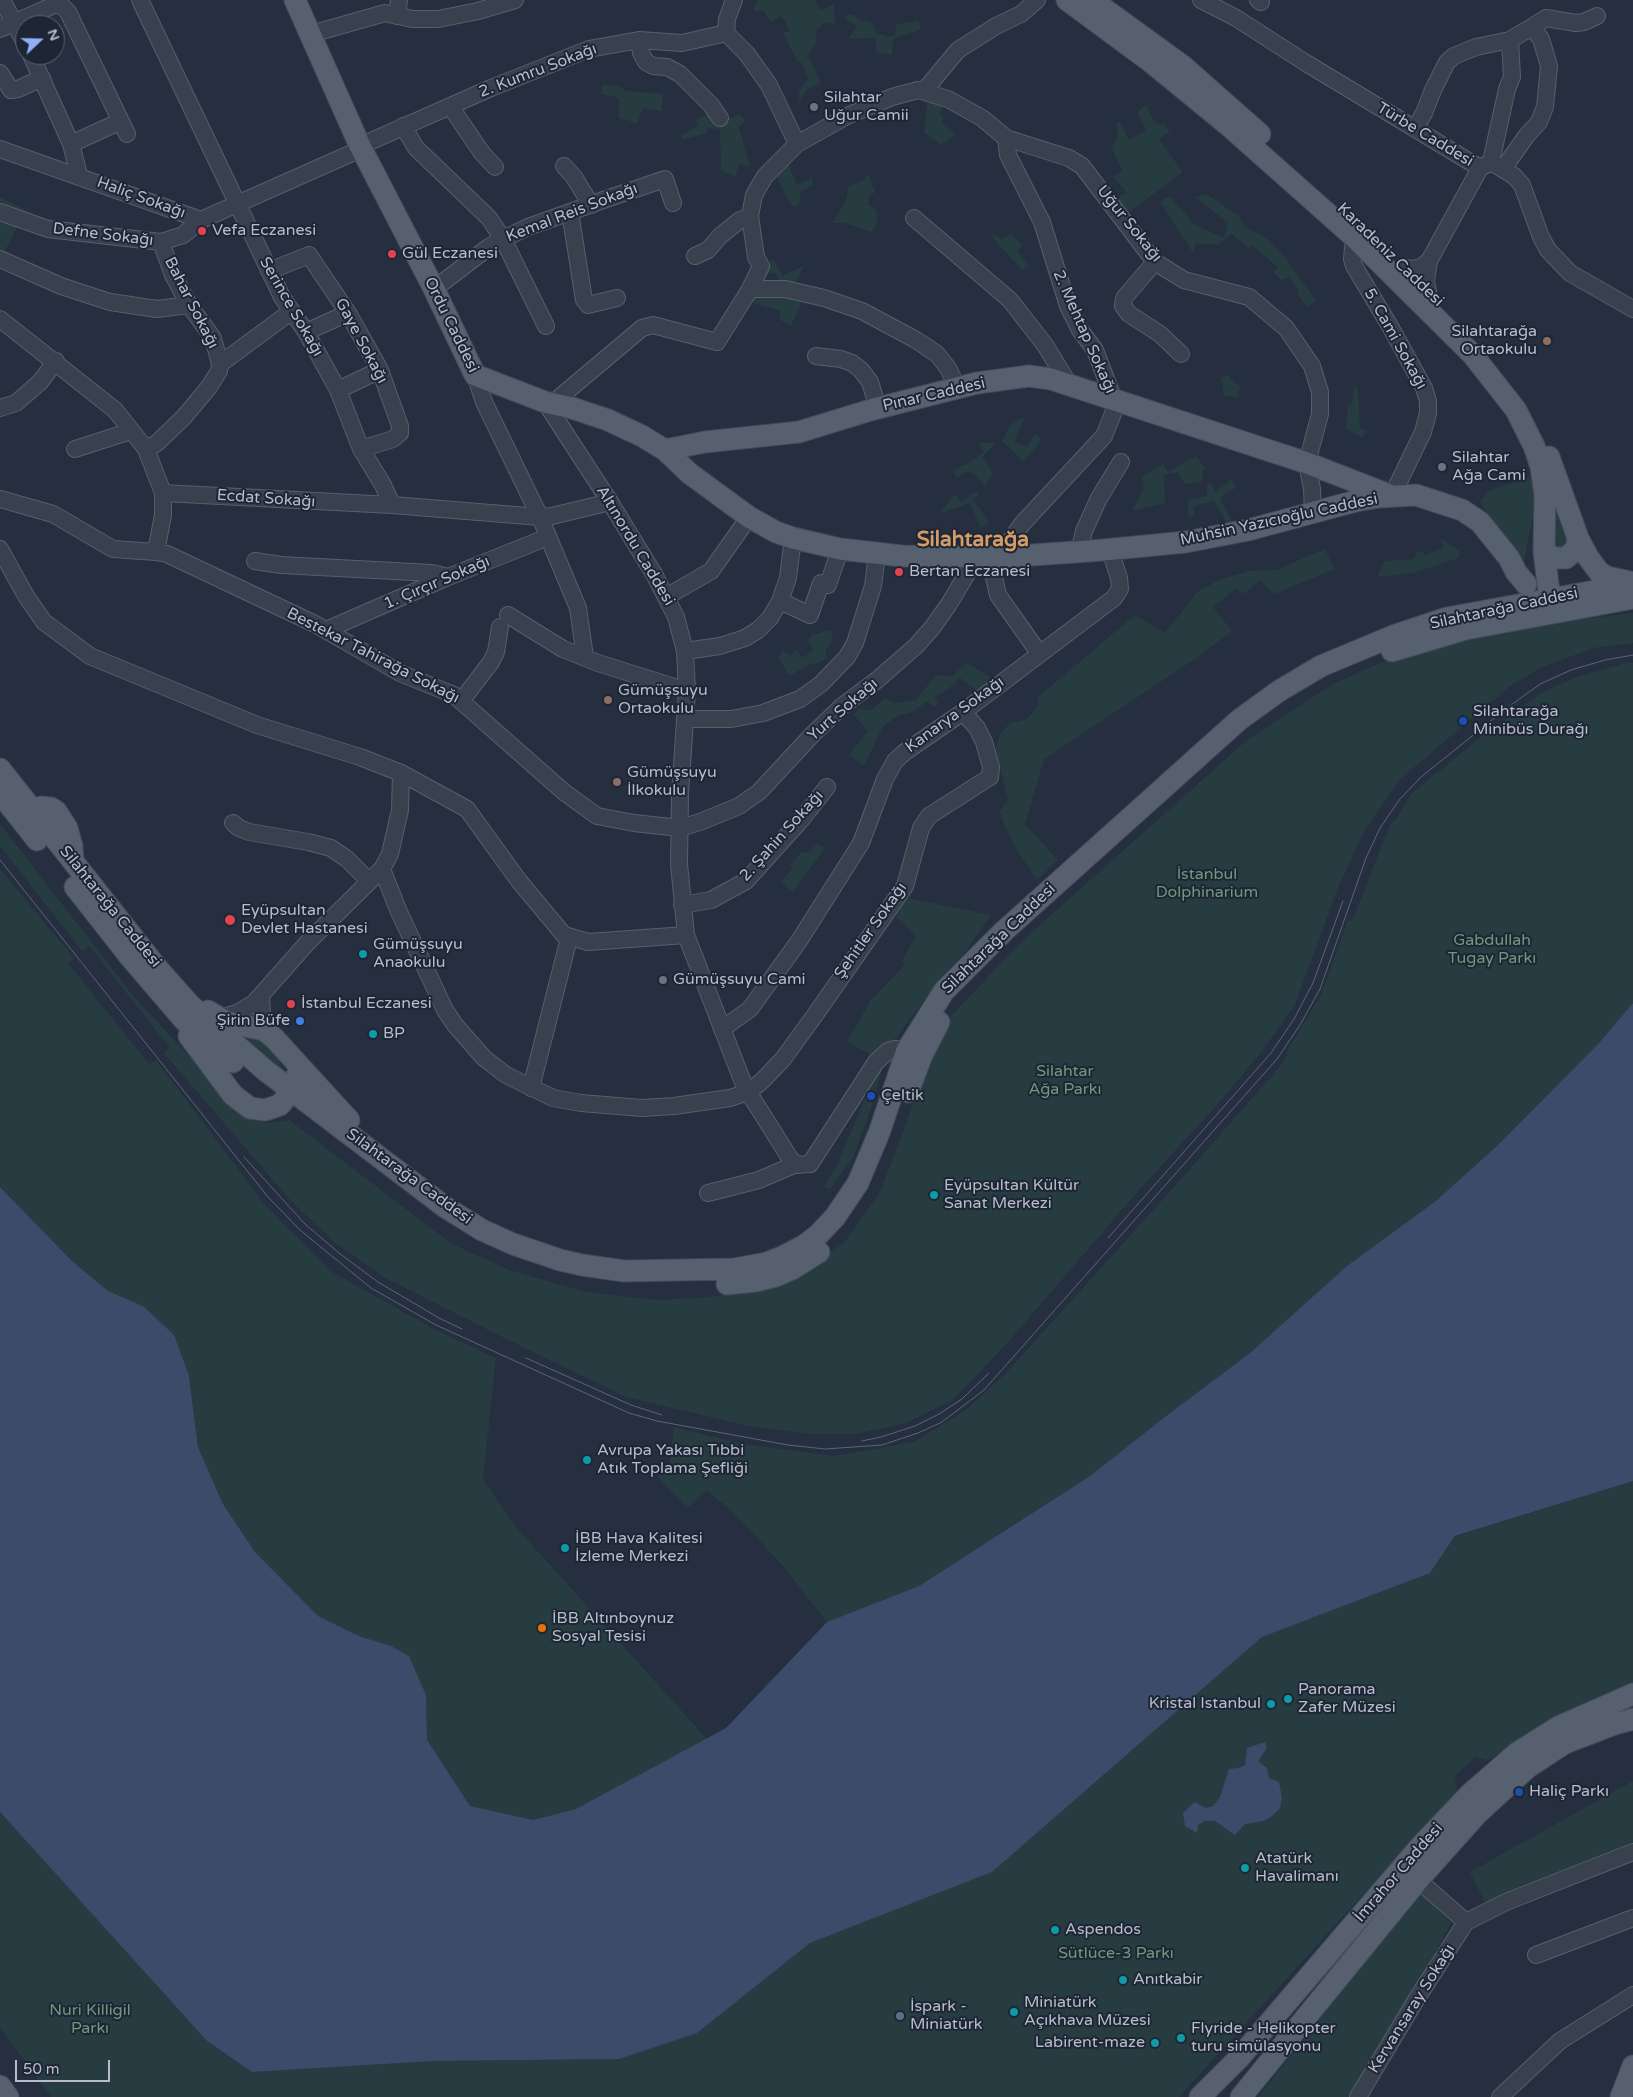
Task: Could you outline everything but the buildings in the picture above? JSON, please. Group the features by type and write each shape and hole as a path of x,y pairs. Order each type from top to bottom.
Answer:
{"main road":[{"name":"Ordu Caddesi","path":"295,0 360,147 434,289 476,375"},
{"name":"Karadeniz Caddesi","path":"1067,0 1175,80 1354,237 1472,354 1516,410 1534,446 1541,468 1545,495 1544,544 1557,604"},
{"name":"Karadeniz Caddesi","path":"1092,0 1142,35 1203,84 1344,210 1484,346 1523,400 1540,434 1578,538 1588,557 1600,572 1607,577 1633,583"},
{"path":"476,375 550,404 572,408 608,420 642,436 665,450"},
{"name":"Pınar Caddesi","path":"665,450 705,442 799,432 956,387 1029,376 1052,379 1307,463 1392,496"},
{"name":"Muhsin Yazıcıoğlu Caddesi","path":"665,450 689,473 749,517 776,532 840,549 877,554 991,557 1110,550 1203,539 1248,530 1356,501 1416,495 1462,510 1480,522 1509,558 1516,572 1526,584"},
{"path":"1515,605 1523,594 1531,566 1544,544 1555,558 1566,558 1576,549 1578,538"},
{"name":"Silahtarağa Caddesi","path":"29,818 45,806 61,816 70,836 73,861 158,969 190,1005 288,1096 452,1229 484,1247 517,1261 566,1276 625,1285 732,1284 756,1281 776,1276 808,1260 826,1248 857,1211 880,1171 928,1041 956,998 1020,935 1255,725 1291,700 1322,682 1379,656 1466,629 1633,583"},
{"name":"Silahtarağa Caddesi","path":"288,1096 379,1157 445,1207 482,1230 513,1244 560,1260 603,1269 624,1271 720,1270 749,1267 782,1257 805,1245 819,1234 835,1217 858,1183 898,1082 907,1050 934,1005 958,975 1232,726 1264,702 1321,666 1376,642 1447,618 1515,605 1633,598"},
{"name":"Silahtarağa Caddesi","path":"0,769 29,818 166,1000 206,1061 233,1095 250,1108 258,1110 271,1110 288,1096"},
{"name":"Silahtarağa Caddesi","path":"0,793 29,818"},
{"path":"190,1005 207,1010 235,1025 264,1030 274,1038 365,1137 379,1157"},
{"path":"288,1096 296,1081 294,1061"},
{"name":"İmrahor Caddesi","path":"1200,2097 1240,2057 1418,1849 1469,1795 1517,1753 1560,1726 1633,1694"},
{"name":"İmrahor Caddesi","path":"1241,2097 1418,1880 1477,1814 1527,1768 1565,1743 1615,1724 1633,1720"},
{"path":"1621,2097 1633,2066"},
{"path":"0,2086 8,2097"}],"street":[{"path":"2,0 7,26 54,5 62,5 68,12 124,128 71,144"},
{"name":"Serince Sokağı","path":"140,0 282,298 306,332 338,390 361,449 383,485 392,505"},
{"path":"311,34 398,8 412,19 455,16 514,0"},
{"path":"734,0 727,18 726,33 747,54 769,85 796,144"},
{"path":"924,91 958,50 996,26 1021,14 1037,0"},
{"name":"Türbe Caddesi","path":"1201,0 1236,18 1415,129 1514,176 1522,185 1541,237 1548,250 1570,273 1633,309"},
{"path":"1415,129 1447,62 1454,56 1476,47 1510,40 1546,18 1576,23 1584,22 1597,16"},
{"path":"1403,268 1421,267 1429,261 1492,167 1539,122 1545,107 1549,66 1541,39 1532,27"},
{"name":"2. Kumru Sokağı","path":"360,147 403,126 589,48 639,40 682,44 726,33"},
{"path":"639,40 641,53 646,62 653,66 667,67 680,74 712,105 720,118"},
{"path":"1492,167 1507,89 1512,77 1510,40"},
{"path":"36,65 71,144 79,175"},
{"path":"0,73 11,90 18,89 42,78"},
{"name":"Uğur Sokağı","path":"750,216 754,194 765,176 796,144 847,116 892,97 918,90 948,100 982,118 1006,138 1069,158 1082,166 1155,262 1184,280 1250,297 1286,328 1312,366 1320,392 1320,414 1307,463 1312,489 1313,512"},
{"path":"450,106 482,153 495,167"},
{"path":"403,126 416,148 489,218 503,239 546,326"},
{"name":"2. Mehtap Sokağı","path":"991,557 1008,544 1022,524 1104,436 1114,411 1114,400 1095,350 1080,330 1068,306 1042,222 1008,155 1006,138"},
{"name":"Haliç Sokağı","path":"0,149 79,175 107,187 201,220 360,147"},
{"path":"564,166 574,177 590,205"},
{"name":"Kemal Reis Sokağı","path":"434,289 489,247 528,227 665,179 673,203"},
{"name":"Defne Sokağı","path":"0,212 48,229 162,242 183,235 201,220"},
{"path":"570,212 584,300 588,305 617,298"},
{"path":"550,404 642,328 653,325 717,342 750,289 761,266 756,257 750,216 740,220 720,236 708,250 695,256"},
{"path":"914,218 1010,300 1045,345 1070,386"},
{"name":"5. Cami Sokağı","path":"1354,237 1352,259 1354,266 1424,388 1428,401 1428,413 1423,432 1392,496"},
{"name":"Bahar Sokağı","path":"162,242 173,275 189,305 213,338 220,364"},
{"name":"Gaye Sokağı","path":"269,271 309,255 348,313 380,370 400,426 400,433 394,439 361,449"},
{"path":"0,259 61,286 110,302 157,309 189,305"},
{"path":"1428,291 1426,281 1429,261"},
{"path":"1155,262 1124,298 1123,306 1129,314 1160,334 1181,354"},
{"path":"750,289 785,289 824,298 862,311 916,340 937,354 948,368 956,387"},
{"path":"146,450 157,443 184,417 209,386 219,371 220,364 292,311"},
{"path":"306,332 348,313"},
{"path":"0,318 115,410 146,450 163,493 163,515 156,552"},
{"path":"816,356 841,359 852,363 862,370 870,382 878,408"},
{"path":"0,408 16,403 40,382 56,361"},
{"path":"338,390 380,370"},
{"name":"Ordu Caddesi","path":"476,375 484,402 540,517 578,608 585,656"},
{"name":"Altınordu Caddesi","path":"550,404 610,502 676,617 685,652 686,691 679,864 686,935 748,1092 791,1160 796,1164"},
{"path":"75,448 131,431"},
{"path":"1079,552 1084,532 1099,498 1121,462"},
{"name":"Ecdat Sokağı","path":"163,493 392,505 540,517 552,516 610,502"},
{"name":"Bestekar Tahirağa Sokağı","path":"0,499 52,514 113,549 167,554 326,630 400,673 440,687 462,700 564,792 597,816 634,823 680,828"},
{"path":"666,597 712,571 749,517"},
{"name":"1. Çırçır Sokağı","path":"326,630 548,536"},
{"path":"685,652 720,646 745,638 758,630 770,618 780,601 788,578 793,538"},
{"path":"0,549 26,596 44,622 90,656 257,725 360,757 400,774 467,809 519,881 558,930 569,938 588,942 686,935"},
{"path":"780,601 810,615 821,583 828,585 840,549"},
{"name":"Kanarya Sokağı","path":"722,1029 755,1004 799,941 861,843 885,779 895,761 904,752 963,712 1114,598 1120,589 1119,578 1110,550"},
{"path":"685,719 731,718 763,713 800,699 821,684 847,657 855,643 873,586 877,554"},
{"path":"991,557 998,595 1039,653"},
{"name":"Yurt Sokağı","path":"680,828 739,806 759,792 841,707 877,680 916,646 949,604 991,557"},
{"path":"255,561 280,565 432,573 448,577"},
{"path":"462,700 491,662 496,652 504,621 551,643 686,691"},
{"name":"Şehitler Sokağı","path":"748,1092 761,1082 783,1059 905,886 918,834 929,816 990,777 991,767 984,742 977,728 963,712"},
{"path":"220,1018 247,1008 261,996 308,942 382,869 390,854 400,810 400,774"},
{"name":"2. Şahin Sokağı","path":"682,905 711,900 746,881 827,787"},
{"path":"233,823 249,832 331,848 347,859 368,881"},
{"path":"382,869 399,912 445,1010 455,1025 484,1058 506,1074 553,1098 581,1103 642,1108 700,1103 730,1098 748,1092"},
{"path":"531,1088 569,938"},
{"path":"261,996 262,1014 274,1038"},
{"path":"708,1193 759,1180 796,1164 804,1166 810,1164 876,1062 888,1051 895,1049 907,1050"},
{"path":"1418,1880 1466,1922 1506,1902 1633,1852"},
{"path":"1536,1955 1633,1918"},
{"name":"Kervansaray Sokağı","path":"1358,2097 1416,2000 1466,1922"},
{"path":"1500,2097 1560,2040 1633,1995"}],"green space":[{"path":"757,0 815,0 820,10 834,5 835,24 825,22 817,30 815,45 808,56 821,83 807,89 799,101 799,91 808,79 801,62 798,62 783,33 790,31 782,16 771,22 763,10 753,11"},
{"path":"852,14 861,20 873,23 876,33 891,37 895,34 897,24 918,21 921,29 893,39 892,55 876,52 876,38 848,39 857,26 846,20 847,15"},
{"path":"603,85 621,86 625,91 663,94 662,111 643,108 637,123 619,118 619,98 601,94"},
{"path":"928,95 947,102 939,113 943,116 942,122 956,134 941,145 924,133"},
{"path":"1144,106 1147,106 1153,119 1159,124 1164,124 1170,131 1159,140 1183,172 1124,216 1114,201 1126,192 1113,176 1123,171 1111,148 1118,137 1116,123 1120,122 1129,140 1146,131 1137,112"},
{"path":"713,114 721,122 739,115 746,120 739,127 750,167 739,163 735,177 721,170 720,129 708,128 707,133 682,140 681,136 698,125 696,119"},
{"path":"789,165 797,185 812,178 813,185 800,192 801,201 795,207 791,205 776,175 781,167"},
{"path":"870,175 874,193 869,196 868,205 876,210 877,222 872,232 845,223 833,223 847,197 848,187 865,180 865,176"},
{"path":"1207,194 1240,217 1244,226 1266,238 1288,261 1316,301 1307,307 1297,294 1299,291 1289,277 1281,280 1273,272 1278,267 1251,245 1248,248 1232,234 1218,245 1196,243 1193,253 1160,202 1170,196 1195,225 1224,238 1228,223 1195,197"},
{"path":"0,197 49,222 48,235 17,228 0,260"},
{"path":"1010,233 1023,245 1017,251 1029,265 1022,270 992,237 995,234 1002,240"},
{"path":"773,259 783,275 804,266 796,282 782,286 775,272 762,275 761,270"},
{"path":"759,293 793,295 801,303 791,326 780,320 780,310 748,302"},
{"path":"1228,375 1240,387 1238,398 1224,395 1221,378"},
{"path":"1354,385 1358,389 1360,428 1367,431 1362,438 1346,428 1348,405 1352,404"},
{"path":"1025,417 1014,441 1027,447 1035,434 1041,438 1034,451 1023,461 1002,441 1013,421"},
{"path":"979,443 996,443 982,457 993,474 985,486 974,473 966,472 957,478 953,471 966,465 984,452"},
{"path":"1196,456 1205,468 1202,472 1203,481 1185,484 1178,472 1164,475 1165,503 1132,511 1144,488 1142,477 1163,464 1168,472"},
{"path":"1534,475 1533,517 1523,565 1497,530 1480,501 1488,492"},
{"path":"1231,479 1237,487 1220,498 1234,526 1228,526 1214,500 1193,507 1194,517 1188,517 1188,500 1207,496 1207,484 1211,484 1216,492"},
{"path":"1554,485 1568,525 1568,548 1554,549"},
{"path":"976,491 979,494 973,500 989,521 981,528 970,503 939,514 955,494 961,502"},
{"path":"1441,539 1459,551 1459,558 1412,573 1377,577 1384,561 1414,559 1417,552 1422,551 1425,555 1443,548"},
{"path":"1325,549 1334,569 1274,594 1261,580 1243,594 1237,588 1213,607 1232,631 1195,659 1044,759 1025,824 1058,860 1037,880 1016,849 999,812 1008,800 996,750 1000,734 1010,723 1027,719 1039,704 1037,698 1135,615 1165,633 1197,592 1221,579 1250,571 1276,570"},
{"name":"Silahtar Ağa Parkı","path":"1633,613 1633,643 1593,648 1538,669 1509,687 1399,780 1365,830 1339,885 1294,1007 1259,1055 1217,1105 1139,1190 1010,1340 953,1400 906,1423 856,1434 808,1434 748,1426 626,1397 384,1277 335,1243 291,1201 164,1053 170,1048 89,946 82,951 0,846 0,824 134,997 244,1115 265,1123 289,1120 452,1244 512,1271 586,1292 658,1300 712,1297 768,1287 810,1271 847,1239 880,1192 919,1085 937,1041 952,1015 1022,941 1246,741 1333,684 1385,661 1490,630"},
{"path":"830,630 833,634 831,643 825,650 827,658 789,676 779,658 782,650 791,656 797,650 802,658 813,650 808,640 812,635"},
{"path":"966,663 992,678 977,691 960,678 946,691 935,696 938,703 933,707 928,701 910,713 899,715 883,726 864,766 849,755 868,731 854,715 859,708 870,711 885,699 896,703 916,700 936,675 953,676"},
{"name":"Gabdullah Tugay Parkı","path":"1625,663 1633,663 1633,1003 1599,1043 1499,1144 1437,1200 1347,1266 1250,1353 1090,1476 919,1586 827,1622 783,1566 732,1511 707,1491 687,1508 658,1477 670,1461 674,1427 743,1444 833,1456 914,1442 966,1410 1006,1373 1184,1176 1282,1064 1288,1055 1286,1053 1321,995 1348,920 1352,921 1390,825 1396,819 1411,794 1481,737 1543,692 1577,677"},
{"path":"818,843 825,848 793,892 781,881 793,868 791,865 801,852 808,853"},
{"path":"0,869 74,958 68,963 149,1064 156,1060 267,1207 335,1274 436,1330 496,1358 483,1479 515,1526 707,1739 576,1809 530,1821 470,1806 427,1740 426,1695 391,1646 359,1636 318,1616 255,1552 223,1504 198,1447 189,1376 143,1306 108,1291 72,1261 0,1187"},
{"path":"907,898 991,915 965,952 943,975 896,1038 872,1056 847,1041 871,1000 905,965 902,960 916,936 896,917"},
{"path":"234,1032 254,1035 274,1052 284,1071"},
{"path":"884,1062 870,1111 853,1158 830,1189 824,1186 837,1166 869,1088"},
{"name":"Sütlüce-3 Parkı","path":"1633,1481 1633,1688 1565,1714 1488,1760 1475,1757 1455,1776 1457,1791 1179,2097 51,2097 0,2027 0,1812 207,2041 252,2072 434,2061 619,2059 697,2033 810,1943 992,1872 1262,1637 1430,1573 1455,1537"},
{"path":"1633,1781 1633,1843 1486,1904 1470,1872"},
{"path":"1421,1892 1451,1923 1357,2097 1258,2097"}],"water":[{"path":"1633,1003 1633,1481 1455,1536 1430,1573 1262,1637 992,1872 810,1943 697,2033 619,2059 434,2061 252,2072 207,2041 0,1812 0,1187 72,1261 108,1291 143,1306 174,1335 189,1376 198,1447 223,1504 255,1552 318,1616 359,1636 391,1646 409,1656 426,1695 427,1740 470,1806 533,1820 576,1809 726,1728 827,1622 919,1586 1090,1476 1250,1353 1347,1266 1437,1200 1499,1144 1599,1043"},
{"path":"1265,1742 1267,1748 1258,1761 1267,1768 1269,1778 1279,1782 1282,1798 1280,1808 1271,1817 1263,1821 1245,1824 1235,1835 1215,1821 1205,1821 1198,1825 1197,1833 1185,1826 1183,1813 1195,1802 1206,1808 1213,1806 1220,1797 1229,1769 1245,1765 1247,1748"}],"tram line":[{"path":"0,860 268,1197 300,1230 371,1288 436,1325 629,1413 657,1421 788,1445 825,1449 882,1445 918,1433 942,1422 984,1390 1277,1059 1300,1025 1320,989 1366,858 1380,828 1400,799 1421,777 1540,684 1571,670 1605,660 1633,655"},
{"path":"1108,1238 1271,1053 1294,1019 1313,983 1343,901"},
{"path":"244,1157 305,1224 339,1253 378,1282 439,1318 462,1329"},
{"path":"526,1358 631,1405 662,1415"},
{"path":"862,1441 915,1426 939,1414 962,1399 989,1373"}],"place":[{"name":"Silahtar Uğur Camii","path":"814,107"},
{"name":"Vefa Eczanesi","path":"202,231"},
{"name":"Gül Eczanesi","path":"392,254"},
{"name":"Silahtarağa Ortaokulu","path":"1547,341"},
{"name":"Silahtar Ağa Cami","path":"1442,467"},
{"name":"Bertan Eczanesi","path":"899,572"},
{"name":"Gümüşsuyu Ortaokulu","path":"608,700"},
{"name":"Silahtarağa Minibüs Durağı","path":"1463,721"},
{"name":"Gümüşsuyu İlkokulu","path":"617,782"},
{"name":"Eyüpsultan Devlet Hastanesi","path":"230,920"},
{"name":"Gümüşsuyu Anaokulu","path":"363,954"},
{"name":"Gümüşsuyu Cami","path":"663,980"},
{"name":"İstanbul Eczanesi","path":"291,1004"},
{"name":"Şirin Büfe","path":"300,1021"},
{"name":"BP","path":"373,1034"},
{"name":"Çeltik","path":"871,1096"},
{"name":"Eyüpsultan Kültür Sanat Merkezi","path":"934,1195"},
{"name":"Avrupa Yakası Tıbbi Atık Toplama Şefliği","path":"587,1460"},
{"name":"İBB Hava Kalitesi İzleme Merkezi","path":"565,1548"},
{"name":"İBB Altınboynuz Sosyal Tesisi","path":"542,1628"},
{"name":"Panorama Zafer Müzesi","path":"1288,1699"},
{"name":"Kristal Istanbul","path":"1271,1704"},
{"name":"Haliç Parkı","path":"1519,1792"},
{"name":"Atatürk Havalimanı","path":"1245,1868"},
{"name":"Aspendos","path":"1055,1930"},
{"name":"Anıtkabir","path":"1123,1980"},
{"name":"Miniatürk Açıkhava Müzesi","path":"1014,2012"},
{"name":"İspark - Miniatürk","path":"900,2016"},
{"name":"Flyride - Helikopter turu simülasyonu","path":"1181,2038"},
{"name":"Labirent-maze","path":"1155,2043"}],"district":[{"name":"Silahtarağa","path":"973,540"}],"park label":[{"name":"İstanbul Dolphinarium","path":"1207,884"},
{"name":"Nuri Killigil Parkı","path":"90,2020"}]}
